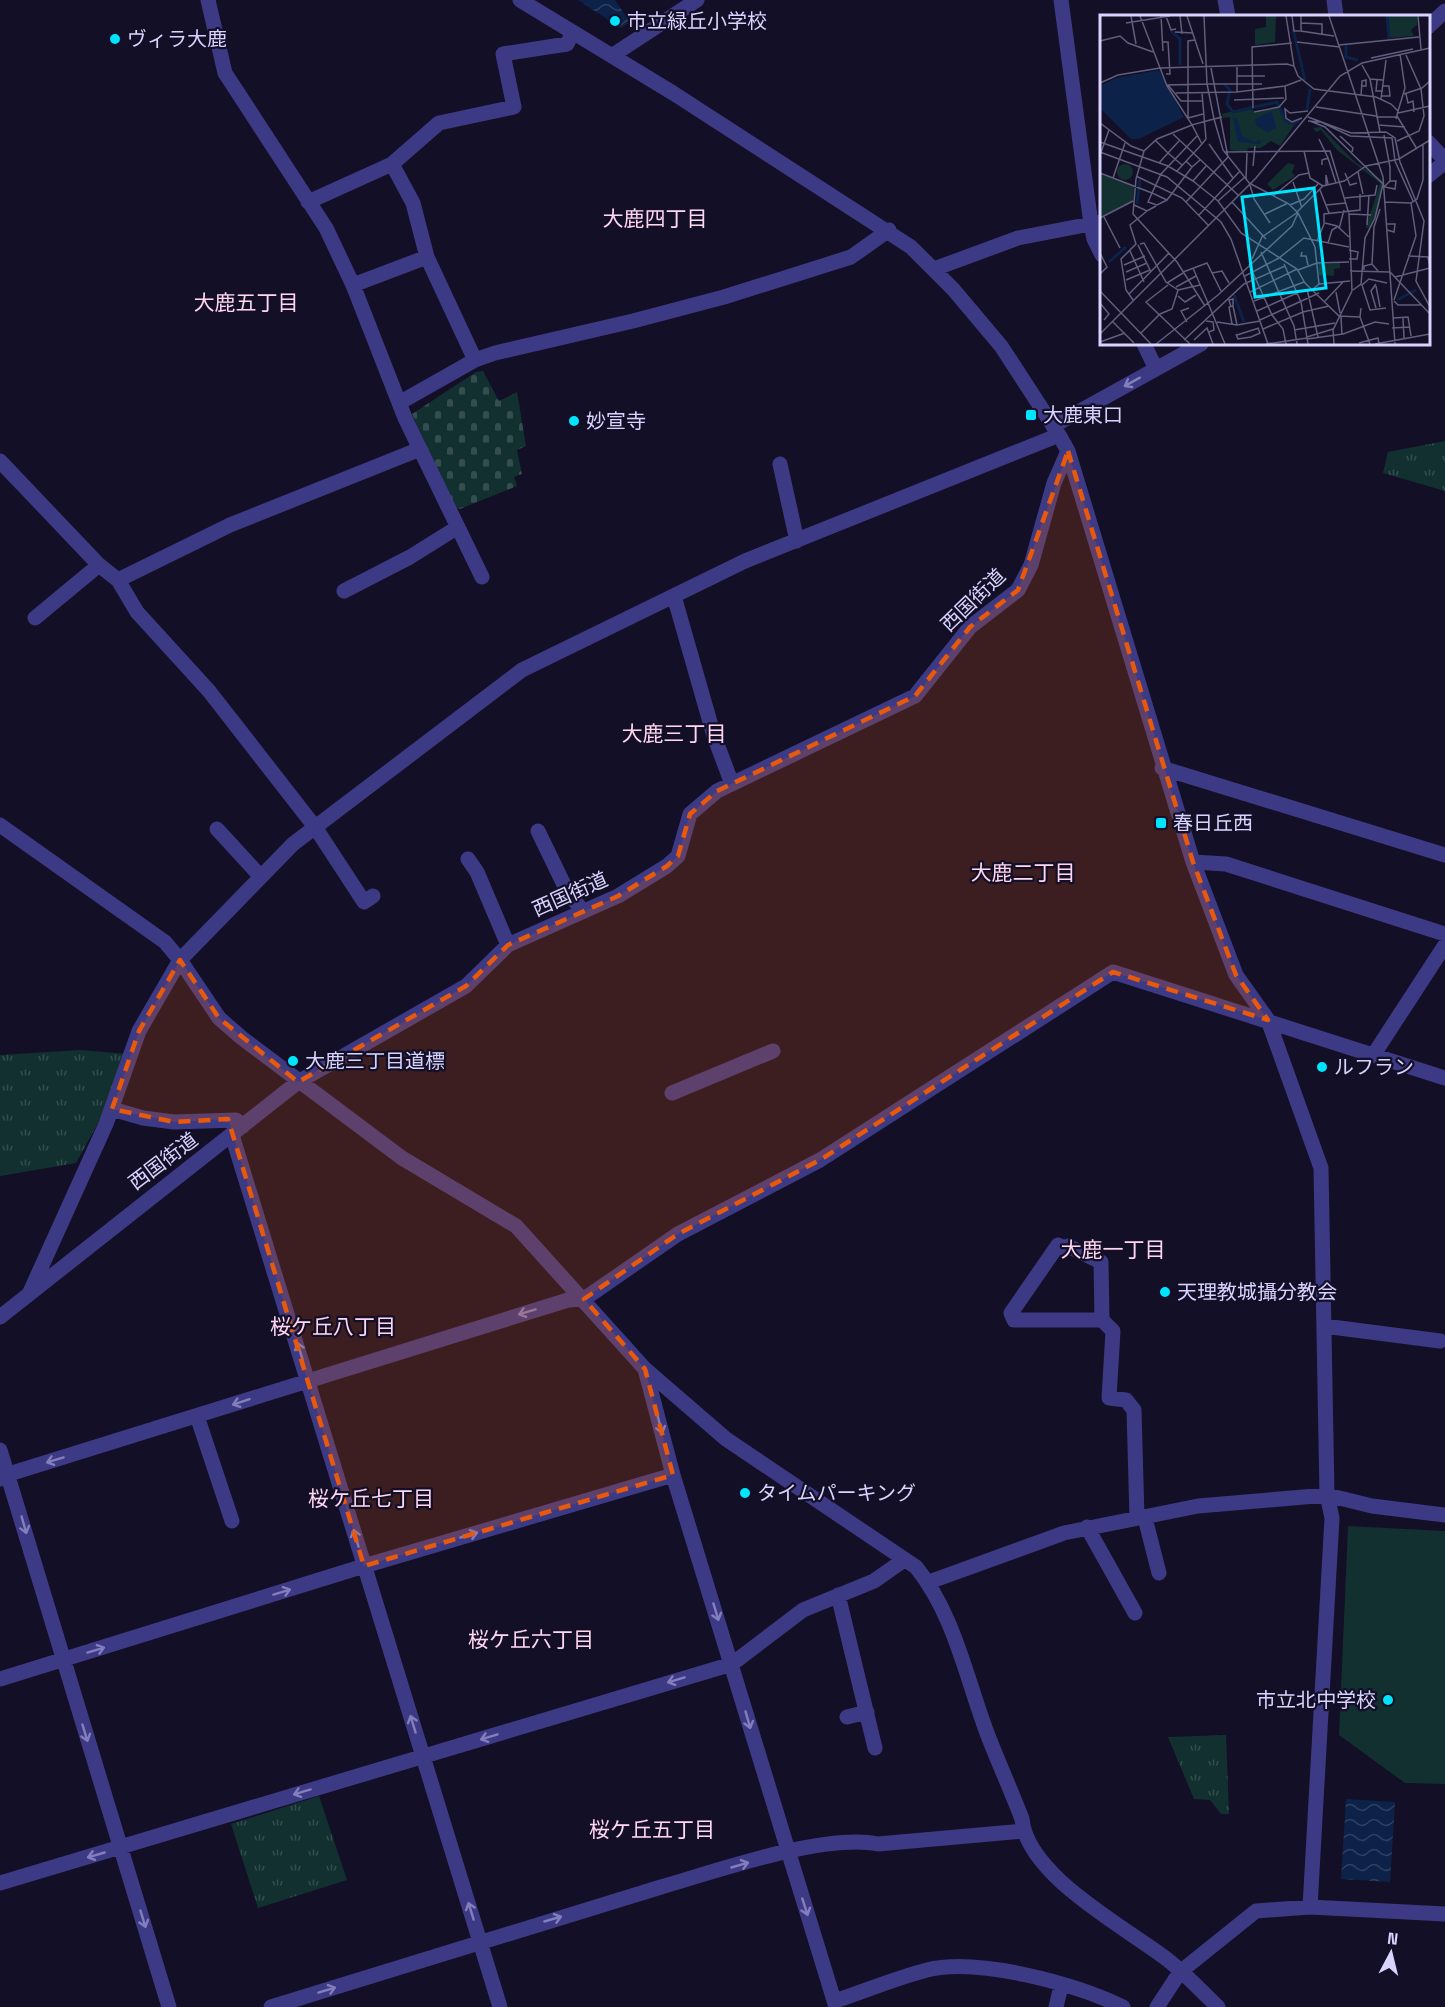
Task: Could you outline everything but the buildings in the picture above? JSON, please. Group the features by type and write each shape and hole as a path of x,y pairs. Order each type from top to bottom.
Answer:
{"street":[{"path":"208,0 225,72 326,228 353,285 399,403 482,577"},
{"path":"520,0 613,55 889,230 911,247 934,269 1001,346 1068,452 1162,768 1193,862 1236,975 1268,1020 1321,1168 1327,1495 1332,1518 1310,1907"},
{"path":"613,55 697,0"},
{"path":"1061,0 1096,223 1094,238 1100,253"},
{"path":"1225,0 1228,15"},
{"path":"1334,0 1336,15"},
{"path":"1430,25 1445,11"},
{"path":"308,202 392,164 439,123 514,107 503,54 567,44 573,32"},
{"path":"1430,144 1445,161 1430,174"},
{"path":"392,164 413,204 427,257 475,360"},
{"path":"934,269 1018,238 1096,223"},
{"path":"399,403 475,360 723,297 851,257 889,230"},
{"path":"353,285 427,257"},
{"path":"1144,345 1156,369"},
{"path":"29,1295 112,1109 139,1031 180,960 261,877 315,827 522,670 745,561 1056,430 1199,345"},
{"path":"118,580 230,525 420,449"},
{"name":"西国街道","path":"0,1317 298,1082 466,986 508,945 618,896 667,866 678,856 690,814 717,791 915,696 970,627 1018,590 1031,565 1054,483 1068,452"},
{"path":"0,461 99,565 118,580 136,612 209,691 315,827 364,902"},
{"path":"780,464 797,541"},
{"path":"344,591 410,557 458,527"},
{"path":"35,618 99,565"},
{"path":"674,596 714,736 732,784"},
{"path":"1162,768 1445,855"},
{"path":"0,825 165,942 180,960 219,1018 298,1082 402,1158 516,1226 645,1369 726,1439 916,1567 929,1582 957,1646 987,1733 1022,1819 1023,1831 1052,1873 1072,1891 1166,1958 1218,2007"},
{"path":"218,829 261,877"},
{"path":"538,831 568,893 583,911"},
{"path":"468,859 477,872 508,945"},
{"path":"1193,862 1226,864 1255,872 1445,934"},
{"path":"1374,1054 1445,945"},
{"path":"4,1477 568,1299 584,1299 678,1234 820,1160 1113,972 1445,1078"},
{"path":"672,1093 773,1051"},
{"path":"112,1109 143,1118 174,1122 236,1120 364,1566 500,2007"},
{"path":"1102,1320 1014,1320 1011,1313 1058,1245 1066,1249 1068,1246 1101,1262 1102,1320 1113,1331 1109,1398 1126,1400 1134,1410 1141,1518 1159,1574"},
{"path":"1324,1326 1440,1341"},
{"path":"645,1369 673,1475 836,2004 927,1970 942,1968 1024,1973 1123,2007"},
{"path":"197,1416 232,1521"},
{"path":"0,1450 4,1477 170,2007"},
{"path":"0,1679 364,1566 673,1475"},
{"path":"929,1582 1030,1543 1087,1527 1227,1502 1327,1495 1372,1506 1445,1515"},
{"path":"1087,1527 1135,1613"},
{"path":"0,1883 732,1664 803,1610 874,1581 904,1560"},
{"path":"838,1595 875,1748"},
{"path":"847,1717 867,1712"},
{"path":"271,2007 480,1941 787,1851 859,1840 878,1844 1023,1831"},
{"path":"1157,2007 1180,1972 1256,1911 1310,1907 1445,1914"},
{"path":"1056,2007 1060,1986"}],"highlighted area":[{"path":"1068,451 1193,862 1236,975 1268,1020 1113,972 820,1160 678,1234 584,1299 645,1369 673,1475 364,1566 228,1119 174,1122 112,1109 139,1031 180,960 219,1018 298,1082 466,986 508,945 618,896 667,866 678,856 690,814 717,791 915,696 970,627 1018,590"}],"green space":[{"path":"483,371 499,401 517,392 526,446 517,450 522,474 514,477 517,486 460,509 455,507 412,414 476,372"},
{"path":"1445,441 1445,491 1383,473 1388,452"},
{"path":"81,1050 128,1054 107,1107 76,1163 0,1176 0,1055"},
{"path":"1348,1526 1445,1531 1445,1784 1405,1783 1339,1735"},
{"path":"1226,1735 1229,1814 1221,1814 1210,1800 1194,1799 1168,1737"},
{"path":"319,1796 347,1880 258,1908 231,1824"}],"water":[{"path":"578,0 615,0 630,22 621,28"},
{"path":"1346,1799 1395,1802 1390,1882 1341,1879"}],"place":[{"name":"市立緑丘小学校","path":"615,21"},
{"name":"ヴィラ大鹿","path":"115,39"},
{"name":"大鹿東口","path":"1031,415"},
{"name":"妙宣寺","path":"574,421"},
{"name":"春日丘西","path":"1161,823"},
{"name":"大鹿三丁目道標","path":"293,1061"},
{"name":"ルフラン","path":"1322,1067"},
{"name":"天理教城攝分教会","path":"1165,1292"},
{"name":"タイムパーキング","path":"745,1493"},
{"name":"市立北中学校","path":"1388,1700"}],"district":[{"name":"大鹿四丁目","path":"655,218"},
{"name":"大鹿五丁目","path":"246,302"},
{"name":"大鹿三丁目","path":"674,733"},
{"name":"大鹿二丁目","path":"1023,872"},
{"name":"大鹿一丁目","path":"1113,1249"},
{"name":"桜ケ丘八丁目","path":"333,1326"},
{"name":"桜ケ丘七丁目","path":"371,1498"},
{"name":"桜ケ丘六丁目","path":"531,1639"},
{"name":"桜ケ丘五丁目","path":"652,1829"}]}
